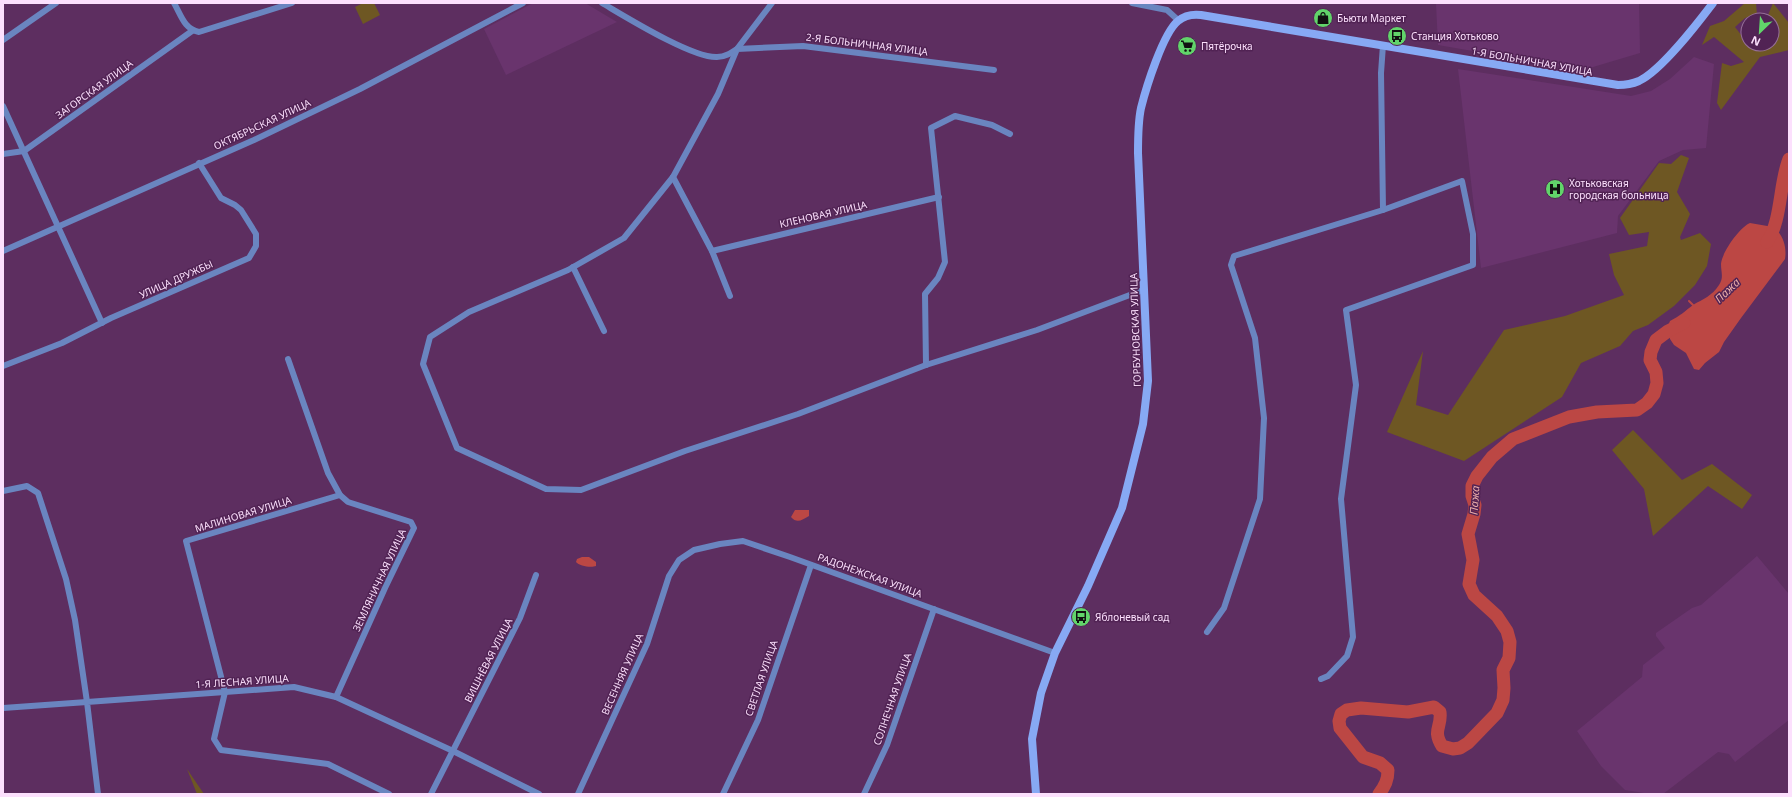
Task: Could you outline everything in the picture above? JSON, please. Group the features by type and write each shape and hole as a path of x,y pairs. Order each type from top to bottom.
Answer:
{"main road":[{"path":"1711,5 1718,3"},
{"name":"1-Я БОЛЬНИЧНАЯ УЛИЦА","path":"1178,20 1190,15 1201,15 1608,84 1630,84 1642,79 1654,71 1711,5"},
{"name":"ГОРБУНОВСКАЯ УЛИЦА","path":"1036,794 1032,739 1041,693 1055,653 1088,586 1122,508 1143,424 1148,381 1138,153 1139,121 1145,95 1156,62 1169,33 1178,20"}],"street":[{"path":"3,40 56,3"},
{"path":"174,3 187,27 192,31"},
{"name":"ЗАГОРСКАЯ УЛИЦА","path":"3,154 24,151 192,31 199,32 292,3"},
{"name":"ОКТЯБРЬСКАЯ УЛИЦА","path":"3,251 254,140 360,89 523,3"},
{"path":"602,3 686,49 701,54 718,57 729,54 737,49"},
{"path":"772,3 737,49 718,94 673,177 624,238 573,267 469,312 430,337 423,364 457,448 546,489 581,490 685,451 798,414 926,365 1037,330 1144,290"},
{"path":"1132,3 1167,10 1178,20"},
{"path":"1383,45 1381,73 1384,210"},
{"name":"2-Я БОЛЬНИЧНАЯ УЛИЦА","path":"737,49 803,46 994,70"},
{"path":"3,106 102,323"},
{"path":"926,365 925,294 938,278 945,262 931,128 955,116 992,125 1010,134"},
{"name":"УЛИЦА ДРУЖБЫ","path":"3,366 62,344 102,323 249,258 256,246 256,234 241,210 235,205 221,198 199,164"},
{"path":"673,177 712,251 730,296"},
{"path":"1207,632 1224,608 1260,499 1264,418 1254,338 1231,265 1234,256 1384,210 1462,181 1473,234 1473,265 1346,310 1356,385 1342,499 1353,636 1347,656 1328,676 1321,679"},
{"name":"КЛЕНОВАЯ УЛИЦА","path":"712,251 939,196"},
{"path":"573,267 604,331"},
{"path":"288,359 328,474 340,495"},
{"path":"3,491 27,486 38,492 66,579 75,620 98,794"},
{"name":"МАЛИНОВАЯ УЛИЦА","path":"224,692 186,541 340,495"},
{"name":"ЗЕМЛЯНИЧНАЯ УЛИЦА","path":"336,697 414,528 411,522 348,502 340,495"},
{"name":"РАДОНЕЖСКАЯ УЛИЦА","path":"679,560 694,550 720,544 743,541 1055,653"},
{"name":"ВЕСЕННЯЯ УЛИЦА","path":"578,794 647,644 670,576 679,560"},
{"name":"СВЕТЛАЯ УЛИЦА","path":"723,794 758,720 811,565"},
{"name":"ВИШНЁВАЯ УЛИЦА","path":"431,794 520,618 536,575"},
{"name":"СОЛНЕЧНАЯ УЛИЦА","path":"864,794 887,745 934,609"},
{"name":"1-Я ЛЕСНАЯ УЛИЦА","path":"3,708 294,687 336,697 453,751 539,794"},
{"path":"224,692 214,739 220,750 328,764 389,794"}],"shaded area":[{"path":"363,3 374,3 380,15 363,24 355,7"},
{"path":"533,3 585,3 617,22 506,75 484,29"},
{"path":"1436,3 1639,3 1640,53 1583,70 1438,45"},
{"path":"1745,3 1756,3 1757,12 1740,12 1740,22 1735,27 1740,33 1740,52 1780,52 1780,12 1769,12 1773,3 1789,23 1789,50 1760,57 1721,110 1717,103 1722,63 1731,66 1744,62 1714,37 1702,45 1710,26 1724,21"},
{"name":"Хотьковская городская больница","path":"1694,57 1714,64 1706,148 1683,150 1659,161 1618,216 1617,233 1481,268 1458,69 1631,96 1651,91 1670,79"},
{"path":"1681,155 1689,158 1677,192 1690,214 1680,237 1681,240 1700,233 1711,244 1707,266 1695,285 1674,306 1648,325 1633,331 1620,346 1581,363 1562,397 1464,461 1387,432 1423,351 1416,405 1448,415 1504,330 1565,316 1624,295 1614,275 1609,254 1647,246 1649,232 1629,235 1620,218 1659,163 1671,164"},
{"path":"1633,430 1682,480 1712,464 1752,495 1742,509 1708,486 1653,536 1644,489 1612,450"},
{"path":"1757,556 1789,594 1789,720 1735,762 1729,754 1718,752 1663,794 1650,794 1625,790 1601,766 1577,731 1642,677 1643,665 1665,648 1656,636 1656,633 1692,608 1701,605"},
{"path":"187,769 204,794 197,794"}],"water":[{"path":"1750,223 1773,227 1779,233 1784,241 1785,259 1741,318 1724,342 1719,352 1699,370 1694,369 1686,353 1674,345 1670,339 1668,326 1670,321 1707,297 1716,289 1721,282 1722,259 1728,247 1741,229"},
{"path":"795,510 809,510 809,516 797,521 791,517"},
{"path":"589,557 596,562 596,566 591,567 580,565 576,562 577,559"}],"waterway":[{"name":"Пажа","path":"1767,242 1772,233 1778,213 1783,179 1789,159"},
{"path":"1689,301 1693,305"},
{"name":"Пажа","path":"1379,794 1386,783 1388,770 1380,763 1363,757 1340,728 1339,721 1341,714 1347,710 1361,708 1408,712 1434,707 1440,712 1438,732 1439,741 1442,746 1453,749 1460,748 1468,743 1497,713 1503,700 1503,670 1509,658 1510,642 1507,631 1497,616 1474,595 1469,584 1473,560 1468,534 1475,505 1472,496 1472,486 1477,476 1492,457 1513,439 1569,417 1597,412 1637,410 1647,403 1654,394 1657,383 1656,372 1650,360 1651,352 1656,340 1668,331 1684,323"}],"place":[{"name":"Бьюти Маркет","path":"1323,18"},
{"name":"Станция Хотьково","path":"1397,36"},
{"name":"Пятёрочка","path":"1187,46"},
{"name":"Хотьковская городская больница","path":"1555,189"},
{"name":"Яблоневый сад","path":"1081,617"}]}
